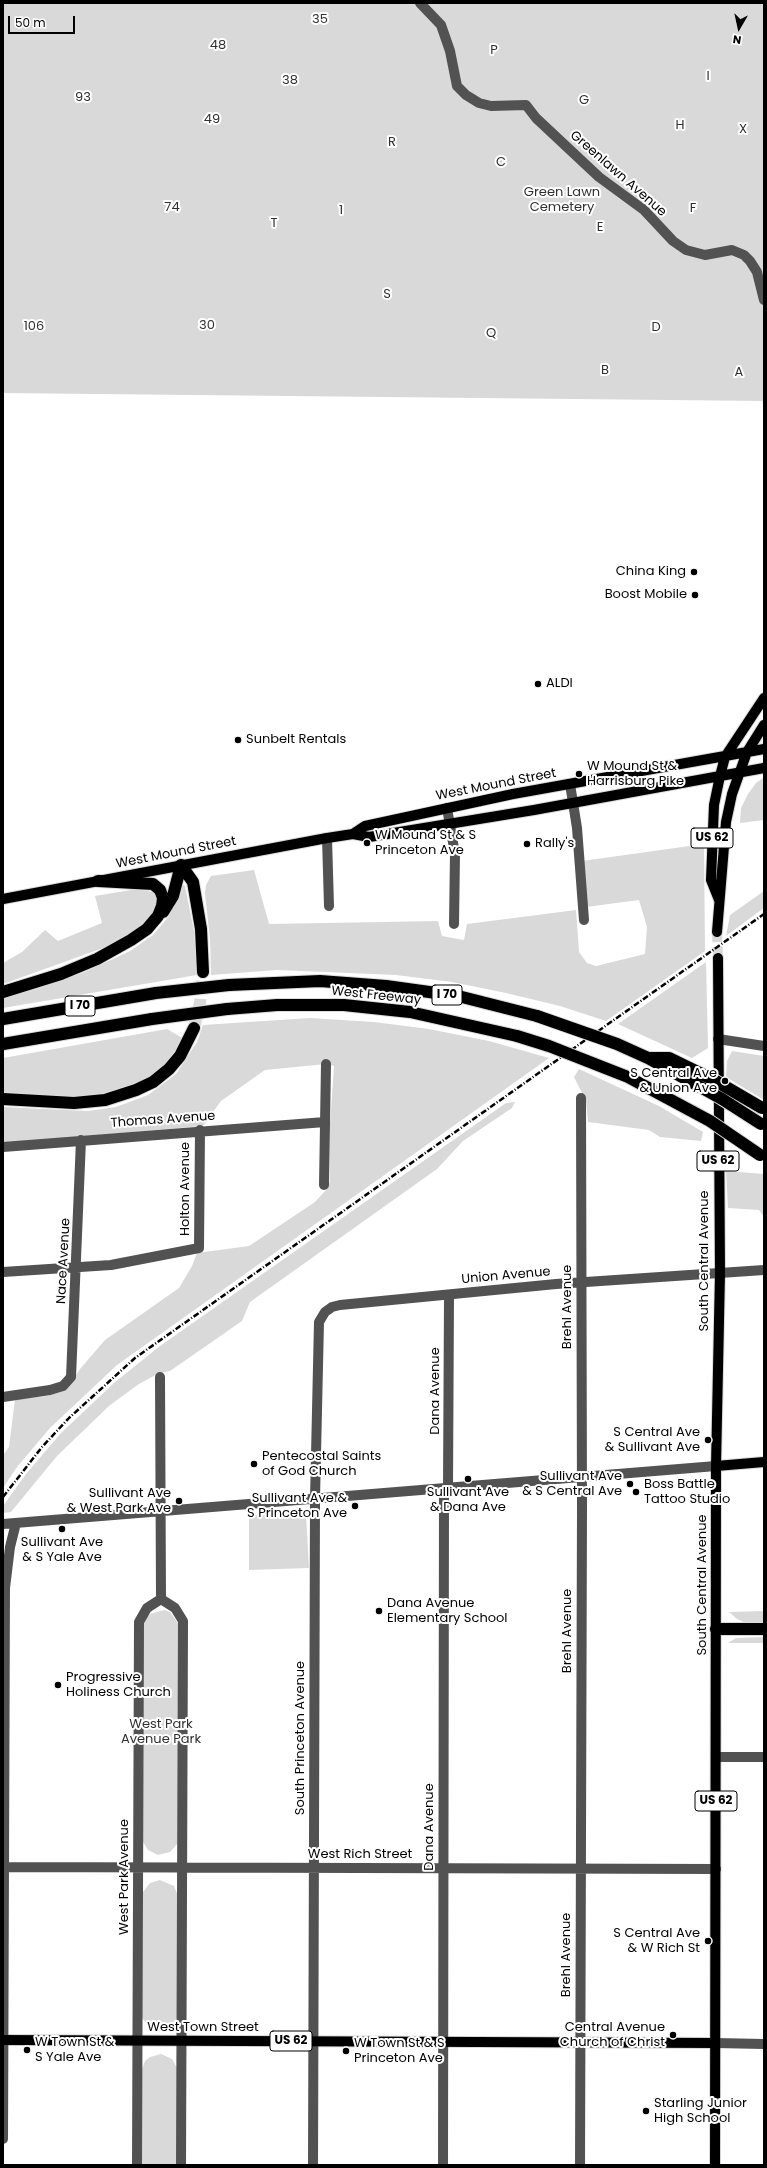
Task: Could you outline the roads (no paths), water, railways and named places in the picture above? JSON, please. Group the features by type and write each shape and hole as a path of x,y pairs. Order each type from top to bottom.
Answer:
{"highway":[{"path":"3,992 61,974 97,959 131,940 147,929 166,908 173,896 181,865"},
{"path":"181,865 193,882 201,929 203,972"},
{"path":"98,882 153,884 160,890 163,898 158,916"},
{"name":"West Freeway","path":"3,1019 156,993 229,985 320,981 386,986 458,996 537,1016 617,1044 648,1058 716,1095 762,1126"},
{"name":"West Freeway","path":"3,1044 152,1019 277,1005 344,1005 410,1012 517,1036 549,1046 628,1077 692,1110 762,1156"},
{"path":"3,1099 74,1103 105,1100 136,1090 153,1082 169,1069 180,1056 194,1028"},
{"path":"648,1058 669,1058 714,1080 763,1109"},
{"path":"716,1628 764,1629"}],"main road":[{"name":"US 62","path":"719,900 711,880 711,859 714,805 720,776 726,757 764,698"},
{"name":"US 62","path":"717,932 719,900 723,880 726,822 732,792 741,772 747,752 764,725"},
{"name":"West Mound Street","path":"353,834 365,826 447,808 764,749"},
{"name":"West Mound Street","path":"3,899 327,838 353,834 369,837 573,803 764,768"},
{"name":"South Central Avenue","path":"715,2165 716,1466 720,1273 718,958"},
{"path":"716,1466 764,1462"},
{"name":"West Town Street","path":"3,2040 137,2042 715,2043"}],"street":[{"name":"Greenlawn Avenue","path":"420,3 441,25 450,51 457,86 466,95 479,103 491,106 526,105 536,118 599,178 644,210 673,241 686,250 705,255 732,250 744,255 757,272 764,300"},
{"path":"570,784 577,828 584,920"},
{"path":"447,808 455,854 454,924"},
{"path":"327,838 329,906"},
{"path":"718,1040 764,1046"},
{"path":"324,1185 326,1064"},
{"name":"Brehl Avenue","path":"580,2165 581,1098"},
{"name":"Thomas Avenue","path":"3,1146 200,1130 325,1122"},
{"name":"Holton Avenue","path":"77,1267 111,1265 199,1248 200,1130"},
{"name":"Nace Avenue","path":"3,1397 50,1390 63,1386 68,1382 72,1371 81,1140"},
{"path":"3,1272 77,1267"},
{"name":"Union Avenue","path":"325,1312 332,1307 450,1295 580,1283 764,1270"},
{"name":"Dana Avenue","path":"443,2165 443,1868 446,1488 450,1295"},
{"name":"South Princeton Avenue","path":"313,2165 315,1499 320,1322 325,1312"},
{"path":"160,1377 161,1599 175,1608 183,1621 181,2165"},
{"path":"3,1524 716,1466"},
{"path":"3,2139 5,1588 10,1547 16,1523"},
{"name":"West Park Avenue","path":"137,2165 139,1622 147,1608 161,1599"},
{"path":"716,1757 764,1757"},
{"name":"West Rich Street","path":"3,1867 138,1866 716,1869"},
{"name":"West Town Street","path":"715,2043 764,2044"}],"tunnel":[{"path":"717,932 718,958"},
{"path":"194,1028 200,1003 203,972"}],"railway":[{"path":"3,1497 42,1447 69,1418 135,1358 764,914"}],"place":[{"name":"China King","path":"694,572"},
{"name":"Boost Mobile","path":"695,595"},
{"name":"ALDI","path":"538,684"},
{"name":"Sunbelt Rentals","path":"238,740"},
{"name":"W Mound St & Harrisburg Pike","path":"579,774"},
{"name":"W Mound St & S Princeton Ave","path":"367,843"},
{"name":"Rally's","path":"527,844"},
{"name":"S Central Ave & Union Ave","path":"725,1081"},
{"name":"S Central Ave & Sullivant Ave","path":"708,1440"},
{"name":"Pentecostal Saints of God Church","path":"254,1464"},
{"name":"Sullivant Ave & Dana Ave","path":"468,1479"},
{"name":"Sullivant Ave & S Central Ave","path":"630,1484"},
{"name":"Boss Battle Tattoo Studio","path":"636,1492"},
{"name":"Sullivant Ave & West Park Ave","path":"179,1501"},
{"name":"Sullivant Ave & S Princeton Ave","path":"355,1506"},
{"name":"Sullivant Ave & S Yale Ave","path":"62,1529"},
{"name":"Dana Avenue Elementary School","path":"379,1611"},
{"name":"Progressive Holiness Church","path":"58,1685"},
{"name":"S Central Ave & W Rich St","path":"708,1941"},
{"name":"Central Avenue Church of Christ","path":"673,2035"},
{"name":"W Town St & S Yale Ave","path":"27,2050"},
{"name":"W Town St & S Princeton Ave","path":"346,2051"},
{"name":"Starling Junior High School","path":"646,2111"}],"park label":[{"name":"35","path":"320,20"},
{"name":"48","path":"218,46"},
{"name":"P","path":"494,51"},
{"name":"I","path":"708,77"},
{"name":"38","path":"290,81"},
{"name":"93","path":"83,98"},
{"name":"G","path":"584,101"},
{"name":"49","path":"212,120"},
{"name":"H","path":"680,126"},
{"name":"X","path":"743,130"},
{"name":"R","path":"392,143"},
{"name":"C","path":"501,163"},
{"name":"Green Lawn Cemetery","path":"562,200"},
{"name":"74","path":"172,208"},
{"name":"F","path":"693,209"},
{"name":"1","path":"341,211"},
{"name":"T","path":"274,224"},
{"name":"E","path":"600,228"},
{"name":"S","path":"387,295"},
{"name":"30","path":"207,326"},
{"name":"106","path":"34,327"},
{"name":"D","path":"656,328"},
{"name":"Q","path":"491,334"},
{"name":"B","path":"605,371"},
{"name":"A","path":"739,373"},
{"name":"West Park Avenue Park","path":"161,1732"}]}
